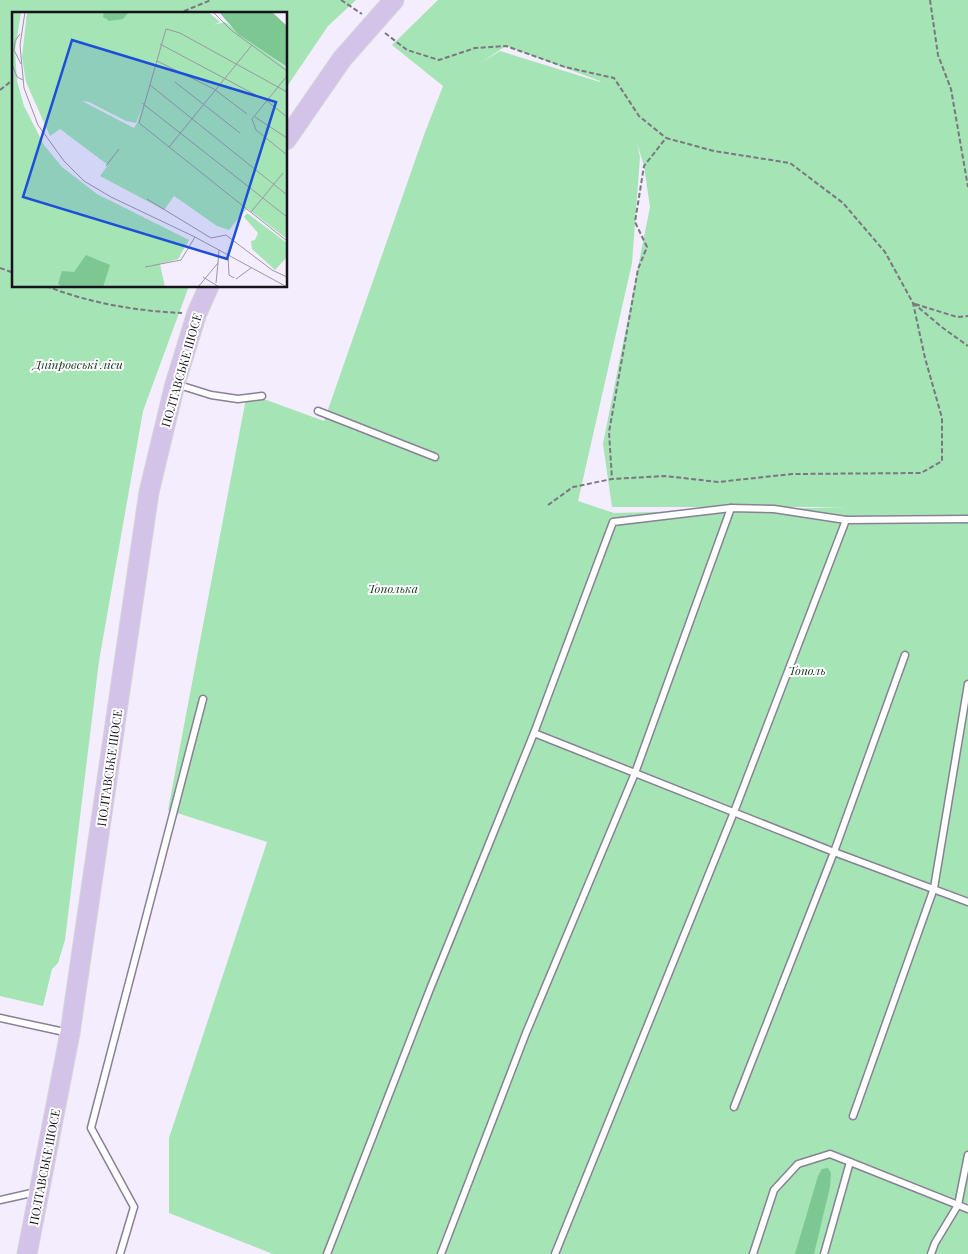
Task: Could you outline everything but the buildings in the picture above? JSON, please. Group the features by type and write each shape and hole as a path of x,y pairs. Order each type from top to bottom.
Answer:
{"main road":[{"path":"288,137 342,59 394,0"},
{"name":"ПОЛТАВСЬКЕ ШОСЕ","path":"25,1252 40,1191 70,1033 149,492 175,384 197,313 208,288"}],"lane":[{"path":"175,384 211,395 238,399 262,396"},
{"path":"318,411 434,457"},
{"path":"441,1254 526,1034 635,773 731,508"},
{"path":"326,1254 430,989 534,733 613,522 731,508 774,509 846,520 968,518"},
{"path":"555,1254 734,812 846,520"},
{"path":"734,1106 834,852 905,655"},
{"path":"853,1116 934,888 968,684"},
{"path":"120,1254 134,1207 91,1128 203,699"},
{"path":"534,733 834,852 968,902"},
{"path":"0,1018 70,1033"},
{"path":"753,1254 774,1190 798,1164 830,1154 968,1209"},
{"path":"931,1254 935,1243 958,1205 968,1155"},
{"path":"824,1254 850,1162"},
{"path":"0,1200 40,1191"}],"path":[{"path":"183,12 211,0"},
{"path":"341,0 373,22 407,50 439,60 475,48 506,46 565,66 614,78 639,116 666,138 714,151 790,163 843,203 885,252 913,303 925,358 942,418 942,461 922,472 792,474 718,482 665,476 612,478 573,487 548,504"},
{"path":"930,0 938,55 952,89 968,187"},
{"path":"0,90 12,81"},
{"path":"612,478 609,432 638,268 647,246 634,222 644,166 666,138"},
{"path":"0,268 12,273"},
{"path":"53,288 114,306 159,312 197,313"},
{"path":"913,303 956,317 968,316"},
{"path":"913,303 968,346"}],"green space":[{"name":"Дніпровські ліси","path":"0,0 356,0 328,26 288,85 288,12 12,12 12,288 188,288 143,411 99,661 65,940 58,963 52,969 43,1006 0,996"},
{"path":"438,0 968,0 968,1254 273,1254 169,1213 169,1138 267,842 168,810 247,393 324,421 424,135 443,86 392,45","holes":["506,46 600,81 600,82 500,51 480,63","637,143 644,166 650,207 603,444 612,507 849,507 614,513 578,501 632,263 640,157"]}],"shaded area":[{"path":"828,1168 831,1173 830,1187 814,1254 795,1254 818,1176 822,1169"}],"park label":[{"name":"Тополька","path":"393,588"},
{"name":"Тополь","path":"807,670"}]}
